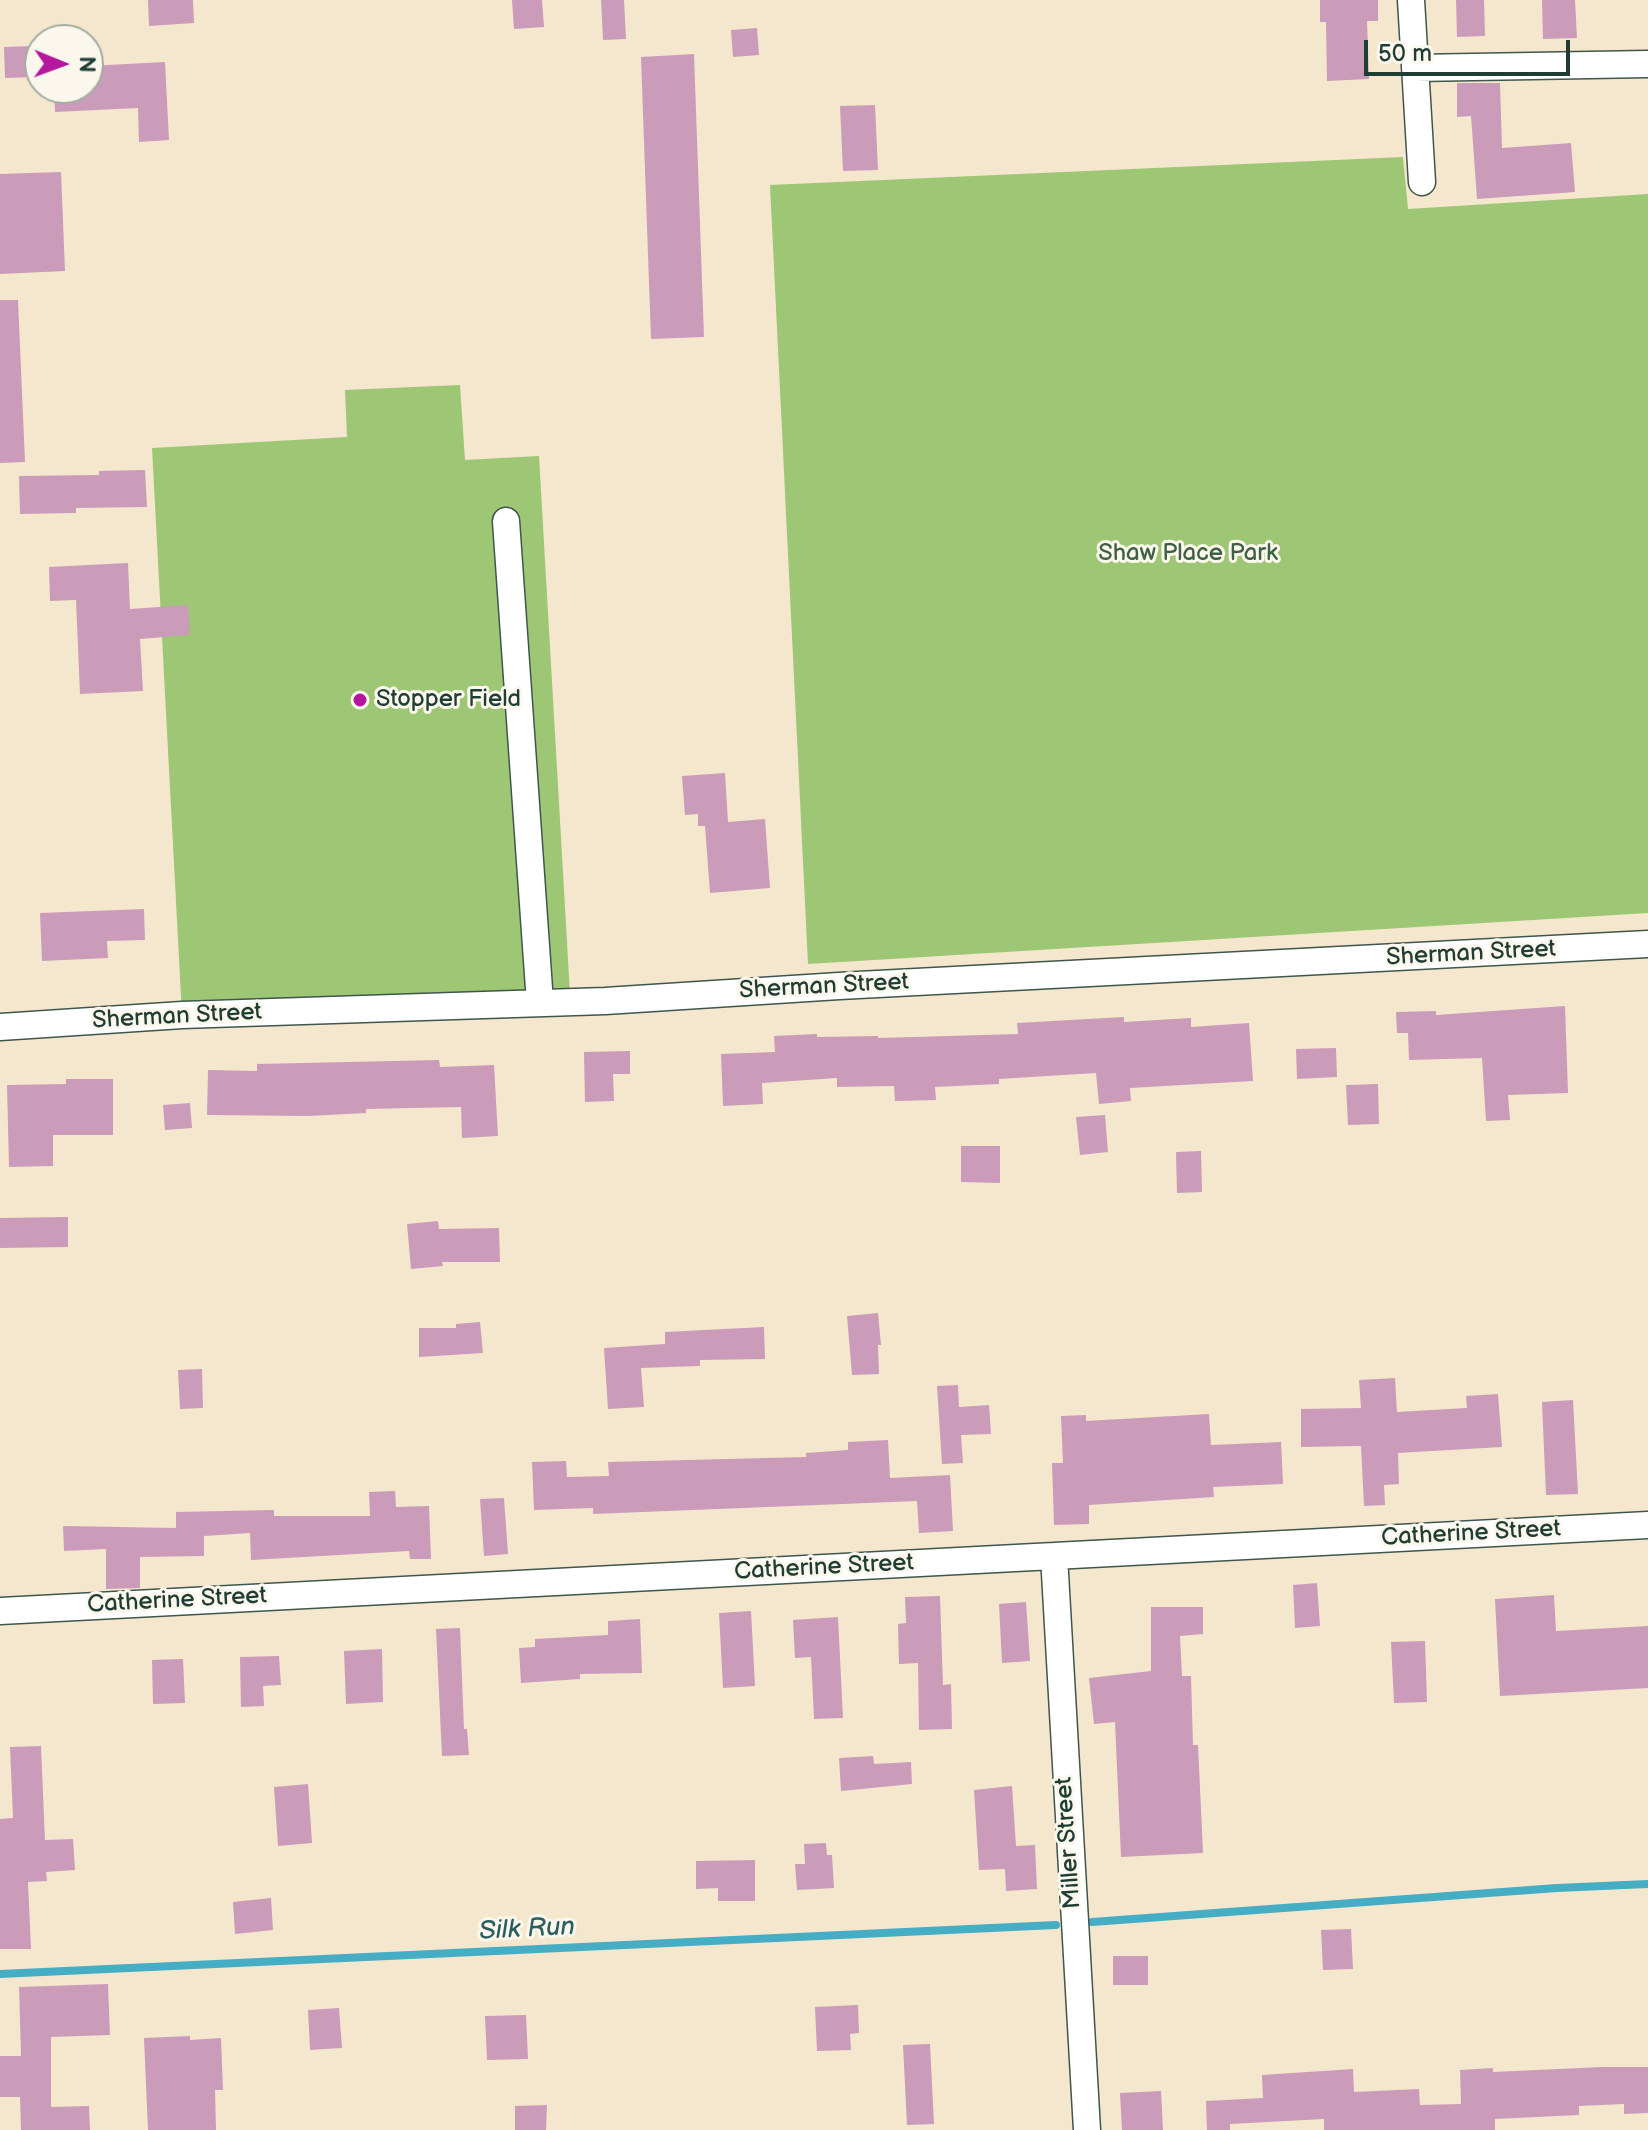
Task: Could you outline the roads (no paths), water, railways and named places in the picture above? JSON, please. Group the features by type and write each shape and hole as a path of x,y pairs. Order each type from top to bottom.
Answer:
{"street":[{"path":"1411,0 1422,182"},
{"path":"1415,68 1648,64"},
{"path":"506,521 540,1003"},
{"name":"Sherman Street","path":"0,1027 182,1015 540,1003 1648,944"},
{"name":"Catherine Street","path":"0,1611 1648,1525"},
{"name":"Miller Street","path":"1054,1556 1087,2130"}],"waterway":[{"path":"1092,1922 1648,1884"},
{"name":"Silk Run","path":"0,1974 1056,1925"}],"place":[{"name":"Stopper Field","path":"360,700"}],"park label":[{"name":"Shaw Place Park","path":"1188,554"}]}
